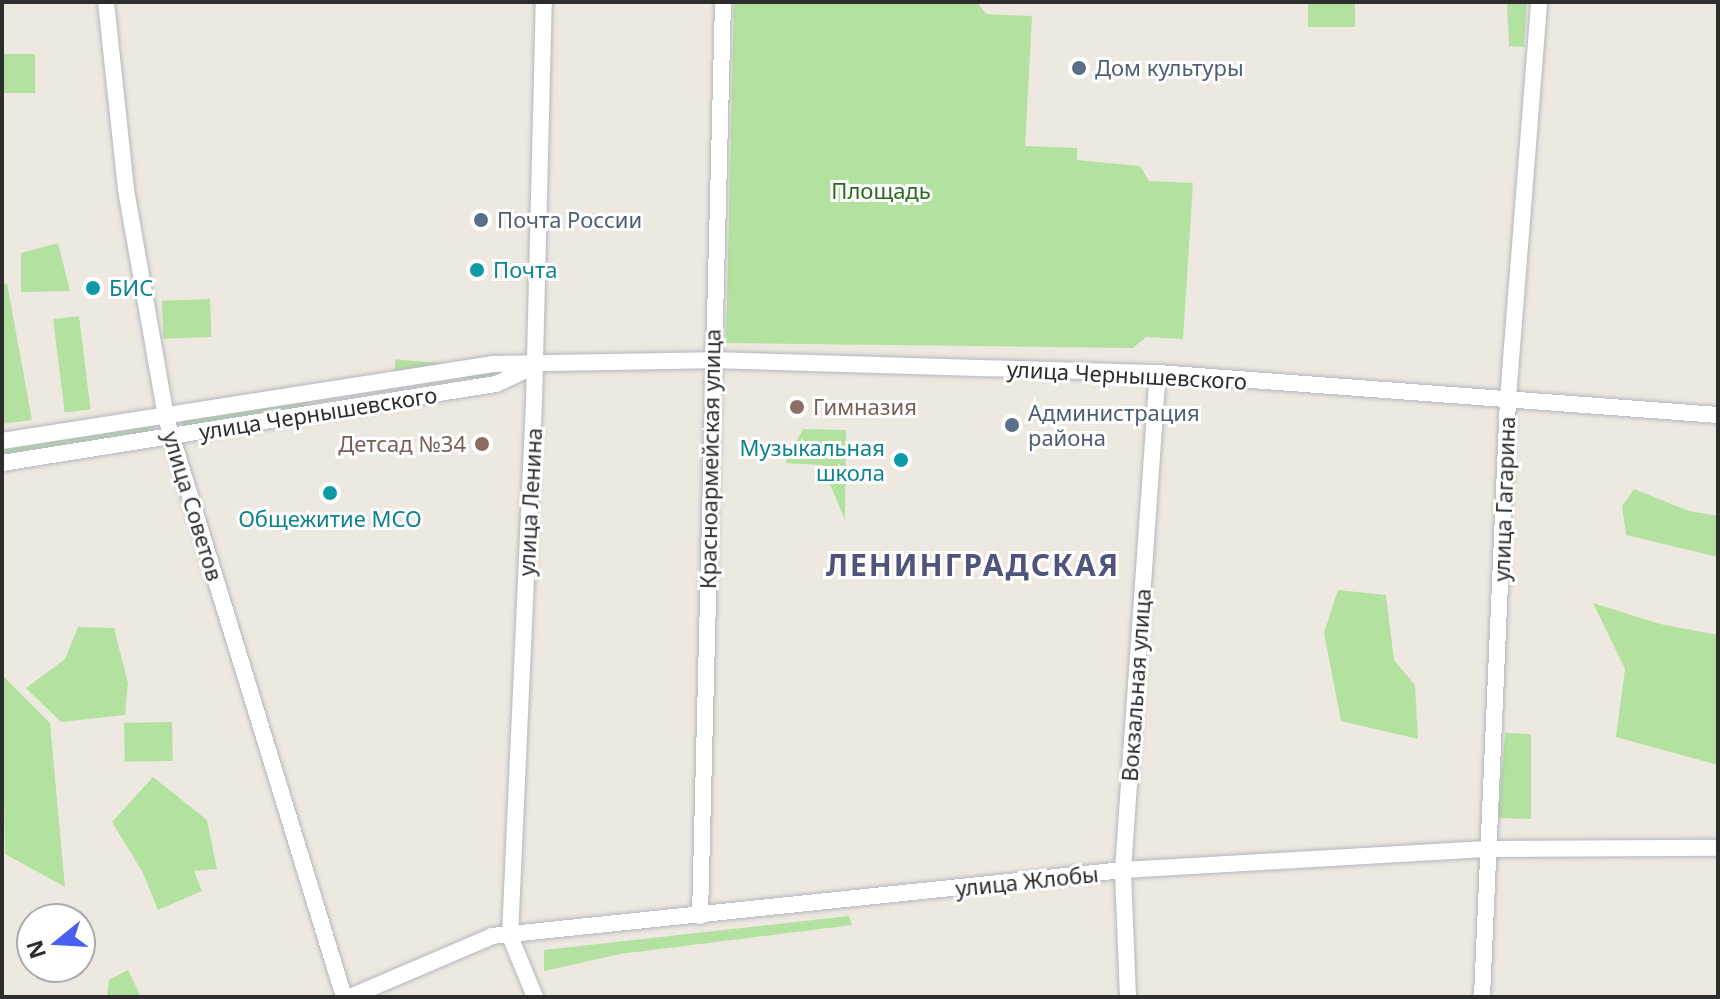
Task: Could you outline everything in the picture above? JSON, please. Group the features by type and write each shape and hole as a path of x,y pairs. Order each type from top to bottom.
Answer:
{"street":[{"name":"улица Советов","path":"106,2 126,190 166,418 347,997"},
{"name":"улица Ленина","path":"535,997 510,936 535,366 544,2"},
{"name":"Красноармейская улица","path":"700,916 711,360 723,2"},
{"name":"улица Гагарина","path":"1482,997 1508,398 1539,2"},
{"name":"улица Чернышевского","path":"2,441 166,418 492,364 535,366 711,360 1158,373 1333,390 1508,398 1718,415"},
{"name":"улица Чернышевского","path":"2,463 496,384 535,366"},
{"name":"Вокзальная улица","path":"1128,997 1123,870 1158,373"},
{"name":"улица Жлобы","path":"347,997 492,936 1123,870 1490,849 1718,848"}],"green space":[{"name":"Площадь","path":"734,2 977,2 986,14 1032,16 1025,146 1077,148 1077,160 1140,166 1149,181 1193,183 1183,339 1146,337 1133,348 726,343"},
{"path":"1308,2 1355,2 1355,27 1308,27"},
{"path":"1507,2 1527,2 1524,47 1509,46"},
{"path":"2,54 35,54 35,93 2,93"},
{"path":"58,243 70,291 21,292 21,253"},
{"path":"7,283 32,420 2,424 2,284"},
{"path":"210,299 211,337 163,339 162,301"},
{"path":"79,316 90,409 65,412 53,319"},
{"path":"395,359 496,368 495,380 394,371"},
{"path":"311,396 304,412 184,430 181,418"},
{"path":"153,424 155,435 2,459 2,445"},
{"path":"803,429 846,430 845,520 822,465 785,463"},
{"path":"1634,489 1689,511 1718,516 1718,557 1626,535 1622,506"},
{"path":"1338,590 1386,595 1394,660 1415,685 1418,739 1341,721 1324,633"},
{"path":"1593,603 1660,624 1718,635 1718,765 1616,737 1625,669"},
{"path":"78,627 114,628 128,683 125,715 61,722 26,688 65,659"},
{"path":"2,675 50,723 65,887 5,854"},
{"path":"172,722 173,761 125,762 124,723"},
{"path":"1505,733 1531,734 1531,819 1498,818"},
{"path":"153,777 207,820 217,869 194,871 202,891 158,910 143,873 112,822"},
{"path":"849,916 852,925 620,954 544,971 544,950"},
{"path":"128,970 141,997 107,997 109,980"}],"place":[{"name":"Дом культуры","path":"1079,68"},
{"name":"Почта России","path":"481,220"},
{"name":"Почта","path":"477,270"},
{"name":"БИС","path":"93,288"},
{"name":"Гимназия","path":"797,407"},
{"name":"Администрация района","path":"1012,425"},
{"name":"Детсад №34","path":"482,444"},
{"name":"Музыкальная школа","path":"901,460"},
{"name":"Общежитие МСО","path":"330,493"}],"district":[{"name":"ЛЕНИНГРАДСКАЯ","path":"973,565"}]}
